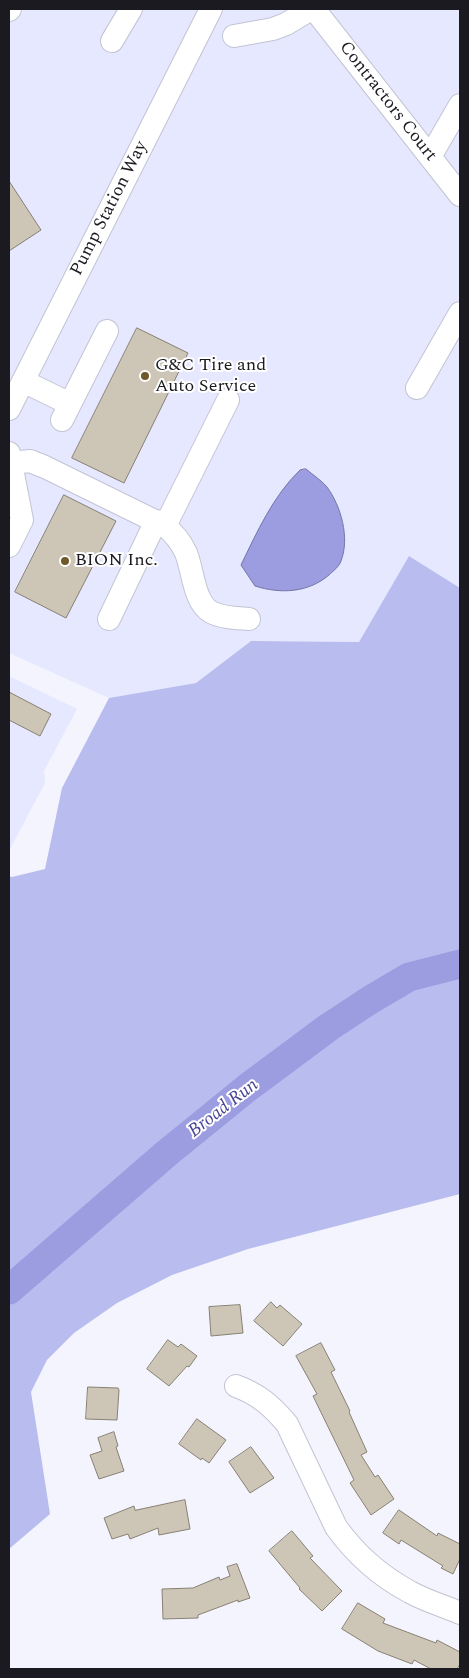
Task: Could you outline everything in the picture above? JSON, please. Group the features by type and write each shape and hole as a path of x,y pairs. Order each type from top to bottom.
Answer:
{"street":[{"path":"112,41 131,9"},
{"name":"Pump Station Way","path":"9,409 211,9"},
{"path":"234,36 273,29 312,9"},
{"name":"Contractors Court","path":"312,9 460,195"},
{"path":"430,157 460,105"},
{"path":"417,388 460,314"},
{"path":"23,381 66,412 107,331"},
{"path":"109,619 228,400"},
{"path":"9,546 22,520 10,458 30,461 45,466 161,524 180,542 187,555 203,606 210,612 220,615 249,619"},
{"path":"236,1386 263,1399 275,1409 287,1424 336,1527 347,1542 389,1580 404,1589 460,1613"}],"shaded area":[{"path":"9,9 460,9 460,588 409,556 359,642 251,641 196,683 109,698 9,653"},
{"path":"306,469 327,487 340,513 345,542 340,563 321,581 303,588 284,591 255,586 241,565 260,527 282,491 300,470"},
{"path":"409,556 460,588 460,1194 248,1249 172,1275 117,1303 74,1333 47,1360 31,1392 50,1514 9,1549 9,876 12,877 45,869 62,788 109,698 196,683 251,641 359,642"},
{"path":"9,676 77,709 44,771 45,783 9,851"}],"building":[{"path":"9,181 41,230 9,251"},
{"path":"137,328 188,353 124,483 72,458"},
{"path":"64,495 116,521 66,618 15,592"},
{"path":"9,692 51,714 40,736 9,720"},
{"path":"271,1302 277,1308 280,1305 302,1324 283,1346 254,1321"},
{"path":"240,1305 243,1333 211,1336 209,1307"},
{"path":"168,1340 178,1347 181,1344 197,1356 189,1367 187,1366 169,1386 147,1369"},
{"path":"321,1343 335,1370 331,1372 367,1452 361,1455 375,1477 378,1475 394,1499 371,1515 350,1483 354,1480 313,1396 317,1394 296,1356"},
{"path":"88,1387 118,1388 117,1420 86,1419"},
{"path":"197,1419 226,1440 209,1463 202,1458 201,1460 179,1444"},
{"path":"114,1432 118,1446 116,1447 124,1471 99,1479 90,1455 102,1451 98,1438"},
{"path":"251,1447 274,1478 250,1493 229,1462"},
{"path":"185,1500 190,1529 159,1535 158,1528 130,1539 128,1534 112,1539 104,1518 134,1506 135,1510"},
{"path":"399,1510 437,1536 438,1533 460,1544 460,1559 453,1574 441,1568 443,1566 401,1540 399,1544 383,1533"},
{"path":"292,1531 313,1556 310,1558 342,1591 322,1611 299,1589 269,1551"},
{"path":"237,1564 250,1598 238,1602 238,1600 198,1615 198,1618 163,1619 162,1589 193,1588 219,1577 220,1580 230,1576 227,1567"},
{"path":"358,1603 385,1619 383,1623 436,1643 437,1640 460,1652 460,1664 457,1669 431,1669 414,1660 412,1664 378,1651 342,1629"}],"waterway":[{"name":"Broad Run","path":"9,1290 167,1153 247,1088 329,1027 409,977 460,964"}],"place":[{"name":"G&C Tire and Auto Service","path":"145,376"},
{"name":"BION Inc.","path":"65,561"}]}
